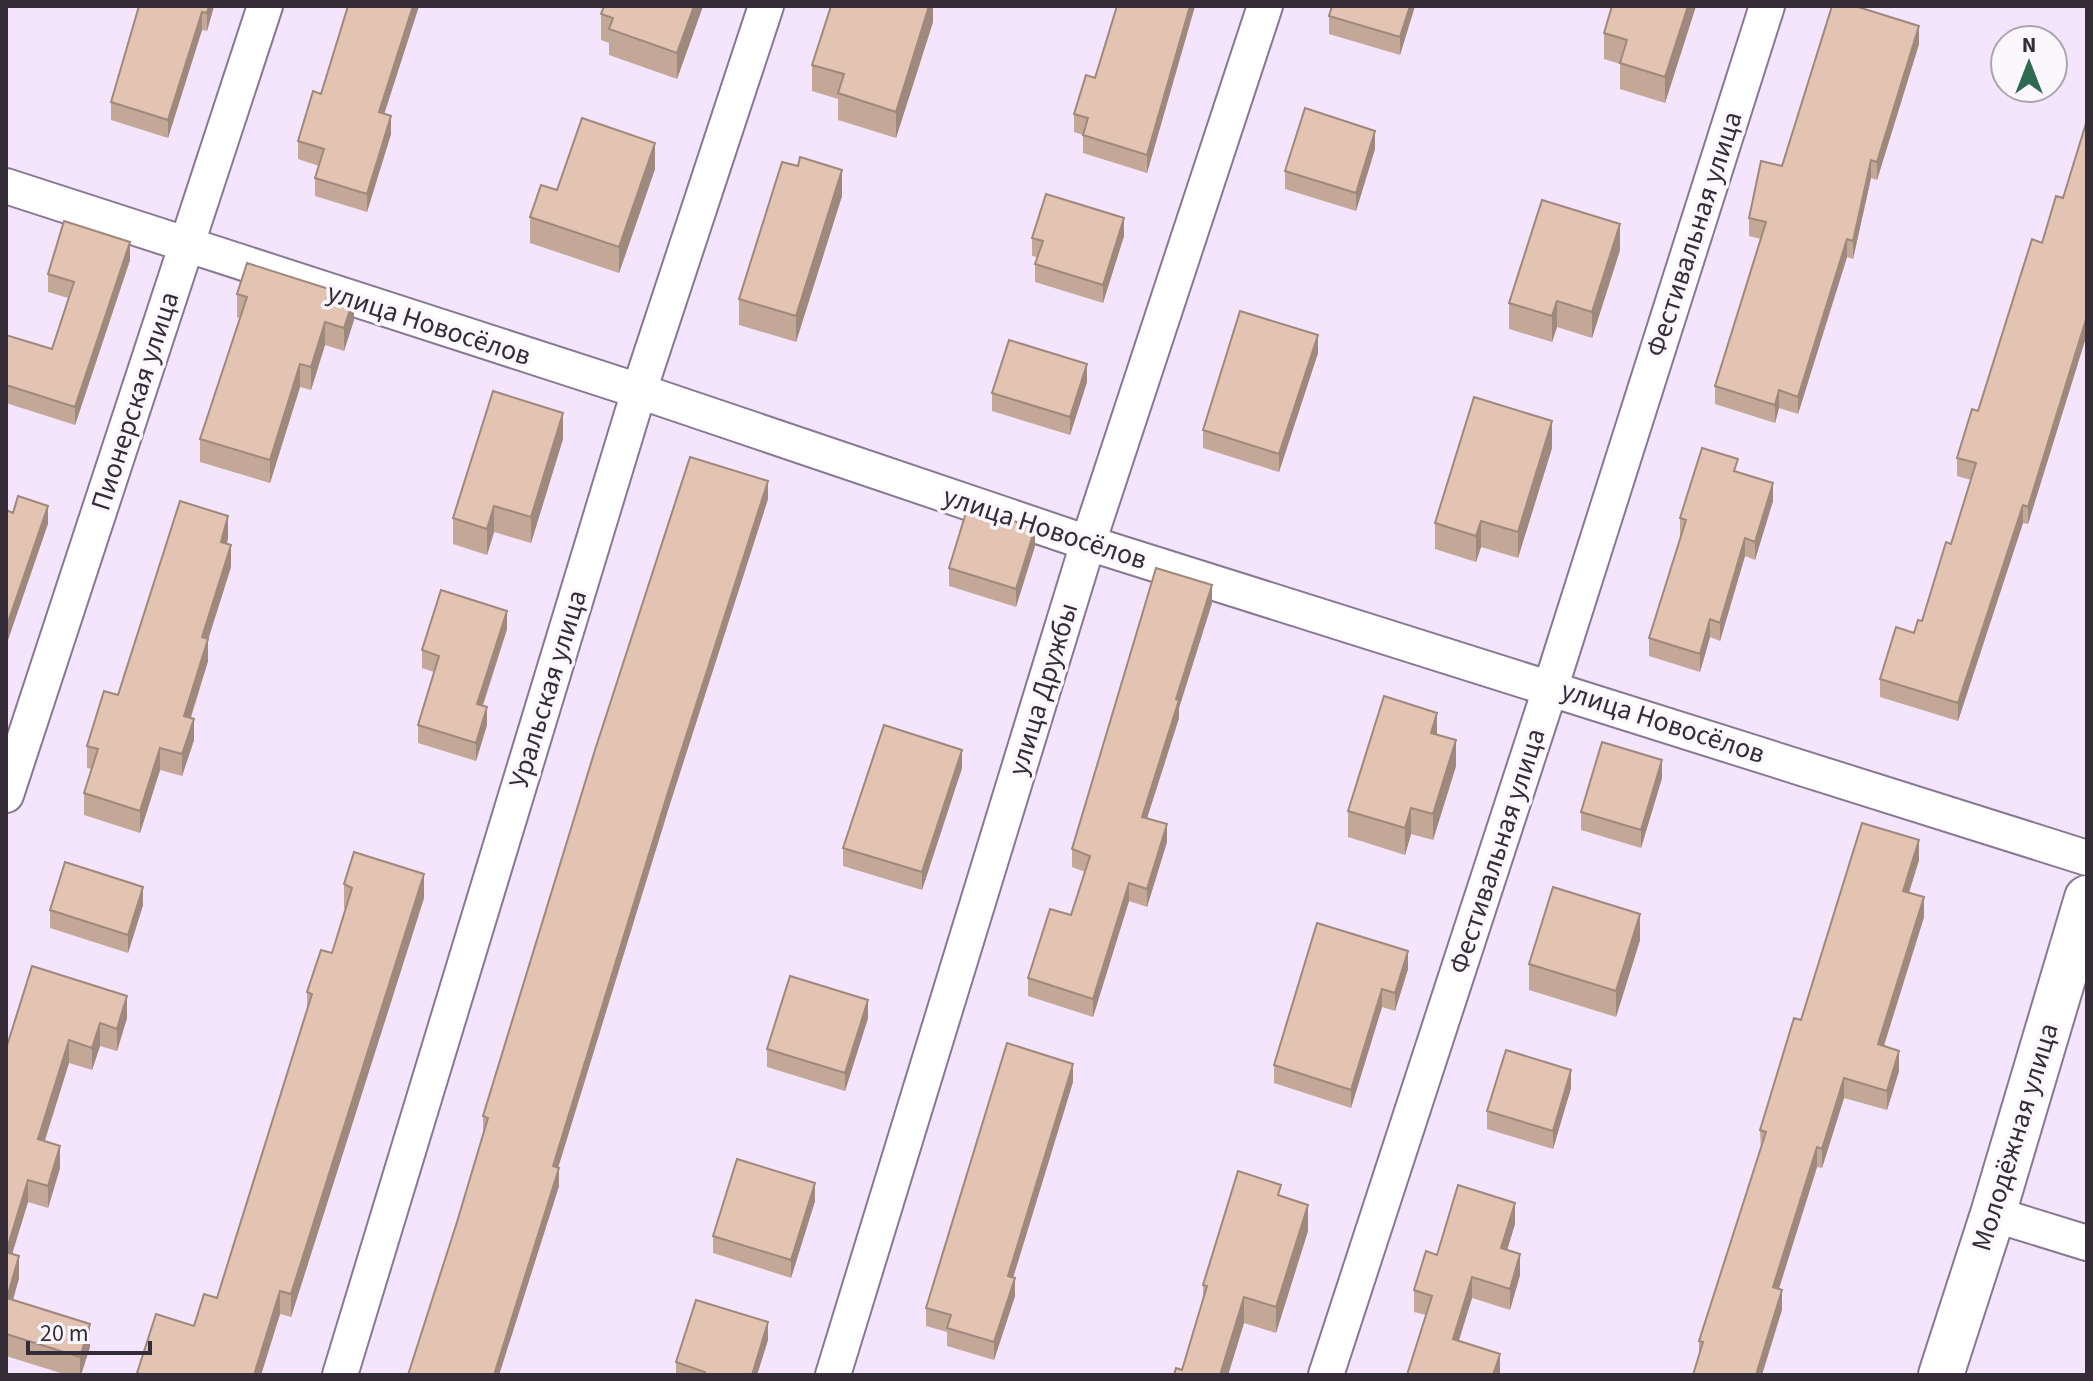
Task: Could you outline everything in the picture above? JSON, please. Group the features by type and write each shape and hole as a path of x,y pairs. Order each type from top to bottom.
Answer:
{"street":[{"name":"Пионерская улица","path":"6,795 265,6"},
{"name":"Уральская улица","path":"340,1375 639,391 766,6"},
{"name":"улица Дружбы","path":"833,1375 1088,543 1265,6"},
{"name":"Фестивальная улица","path":"1326,1375 1551,686 1767,6"},
{"name":"улица Новосёлов","path":"6,186 639,391 1088,543 1551,686 2087,858"},
{"name":"Молодёжная улица","path":"1941,1375 1993,1214 2087,898"},
{"path":"1993,1214 2087,1243"}],"building":[{"path":"139,6 209,6 207,13 202,12 168,120 111,102"},
{"path":"348,6 413,6 379,112 391,116 367,194 315,178 324,149 298,141 313,91 321,94"},
{"path":"604,6 694,6 677,53 609,29 613,18 601,14"},
{"path":"831,6 929,6 896,112 838,93 844,74 812,65"},
{"path":"1117,6 1190,6 1147,155 1083,135 1088,118 1074,114 1086,75 1095,78"},
{"path":"1332,6 1410,6 1400,37 1329,16"},
{"path":"1612,6 1688,6 1665,77 1620,63 1627,40 1604,33"},
{"path":"1832,6 1855,6 1919,26 1877,162 1871,160 1853,241 1847,239 1798,397 1779,390 1775,405 1715,386 1766,222 1749,218 1761,161 1782,166"},
{"path":"1305,108 1375,131 1356,193 1285,171"},
{"path":"582,118 655,143 619,247 530,217 541,185 557,190"},
{"path":"2087,120 2087,316 2028,507 2023,505 1958,703 1880,679 1896,627 1914,633 1918,620 1922,621 1946,542 1951,544 1976,463 1957,458 1972,409 1978,411 2032,239 2042,243 2056,196 2063,198"},
{"path":"800,157 842,170 796,316 739,299 782,162 798,166"},
{"path":"1046,194 1124,218 1103,285 1035,264 1043,241 1032,238"},
{"path":"1542,200 1620,224 1592,312 1557,301 1552,316 1509,303"},
{"path":"64,221 130,242 75,407 6,385 6,335 52,349 74,282 48,274"},
{"path":"247,263 354,297 344,328 325,322 311,367 300,364 270,460 200,439 247,297 237,294"},
{"path":"1240,311 1318,335 1279,454 1203,430"},
{"path":"1009,340 1087,364 1070,417 992,393"},
{"path":"493,391 563,413 531,517 494,506 487,529 453,518"},
{"path":"1474,397 1552,421 1518,532 1481,521 1476,536 1435,523"},
{"path":"1702,448 1738,459 1734,471 1773,483 1755,542 1745,538 1720,623 1710,619 1700,654 1649,638 1686,520 1680,518"},
{"path":"690,457 768,481 553,1166 559,1168 494,1375 408,1375 457,1222 488,1118 483,1116 595,750"},
{"path":"18,496 48,506 6,628 6,510 13,513"},
{"path":"180,501 228,516 221,542 231,545 202,637 208,639 184,716 194,719 182,754 160,748 140,811 84,793 98,749 87,746 104,691 118,695"},
{"path":"968,506 1035,528 1016,589 949,568"},
{"path":"1156,568 1212,585 1142,817 1167,824 1147,889 1129,883 1093,999 1028,978 1050,909 1071,915 1090,856 1072,849"},
{"path":"441,590 507,611 477,704 487,707 476,743 418,725 439,656 422,650"},
{"path":"1384,696 1437,713 1431,733 1456,740 1433,814 1411,808 1405,828 1348,811"},
{"path":"884,725 962,750 922,872 843,848"},
{"path":"1602,742 1662,760 1641,830 1581,812"},
{"path":"1862,823 1919,840 1903,891 1924,897 1878,1044 1899,1051 1887,1091 1844,1078 1822,1149 1817,1147 1773,1287 1782,1290 1756,1375 1693,1375 1703,1342 1699,1341 1766,1132 1760,1130 1794,1018 1801,1020"},
{"path":"354,852 424,874 291,1294 280,1291 254,1375 137,1373 156,1314 194,1326 204,1294 217,1298 312,994 307,992 321,950 332,953 352,888 344,884"},
{"path":"65,862 143,887 128,935 50,910"},
{"path":"1553,887 1640,914 1616,991 1529,964"},
{"path":"1317,923 1408,951 1395,993 1382,989 1351,1090 1274,1065"},
{"path":"32,966 127,996 117,1029 100,1023 92,1048 69,1040 38,1139 60,1146 48,1186 28,1180 6,1252 6,1049"},
{"path":"790,976 868,1000 845,1073 767,1049"},
{"path":"1007,1043 1073,1064 1008,1276 1015,1278 994,1342 947,1328 951,1315 926,1308"},
{"path":"1506,1050 1571,1070 1553,1131 1487,1111"},
{"path":"737,1159 815,1183 791,1260 713,1236"},
{"path":"1238,1171 1281,1185 1278,1195 1308,1205 1276,1307 1244,1297 1220,1375 1174,1375 1176,1368 1182,1370 1207,1286 1203,1285"},
{"path":"1458,1185 1515,1203 1501,1248 1520,1254 1510,1289 1472,1277 1453,1339 1500,1354 1493,1375 1407,1375 1432,1296 1414,1290 1426,1251 1437,1255"},
{"path":"6,1252 19,1256 7,1298 90,1324 80,1357 6,1334"},
{"path":"696,1300 768,1322 752,1375 704,1375 705,1372 676,1362"}]}
